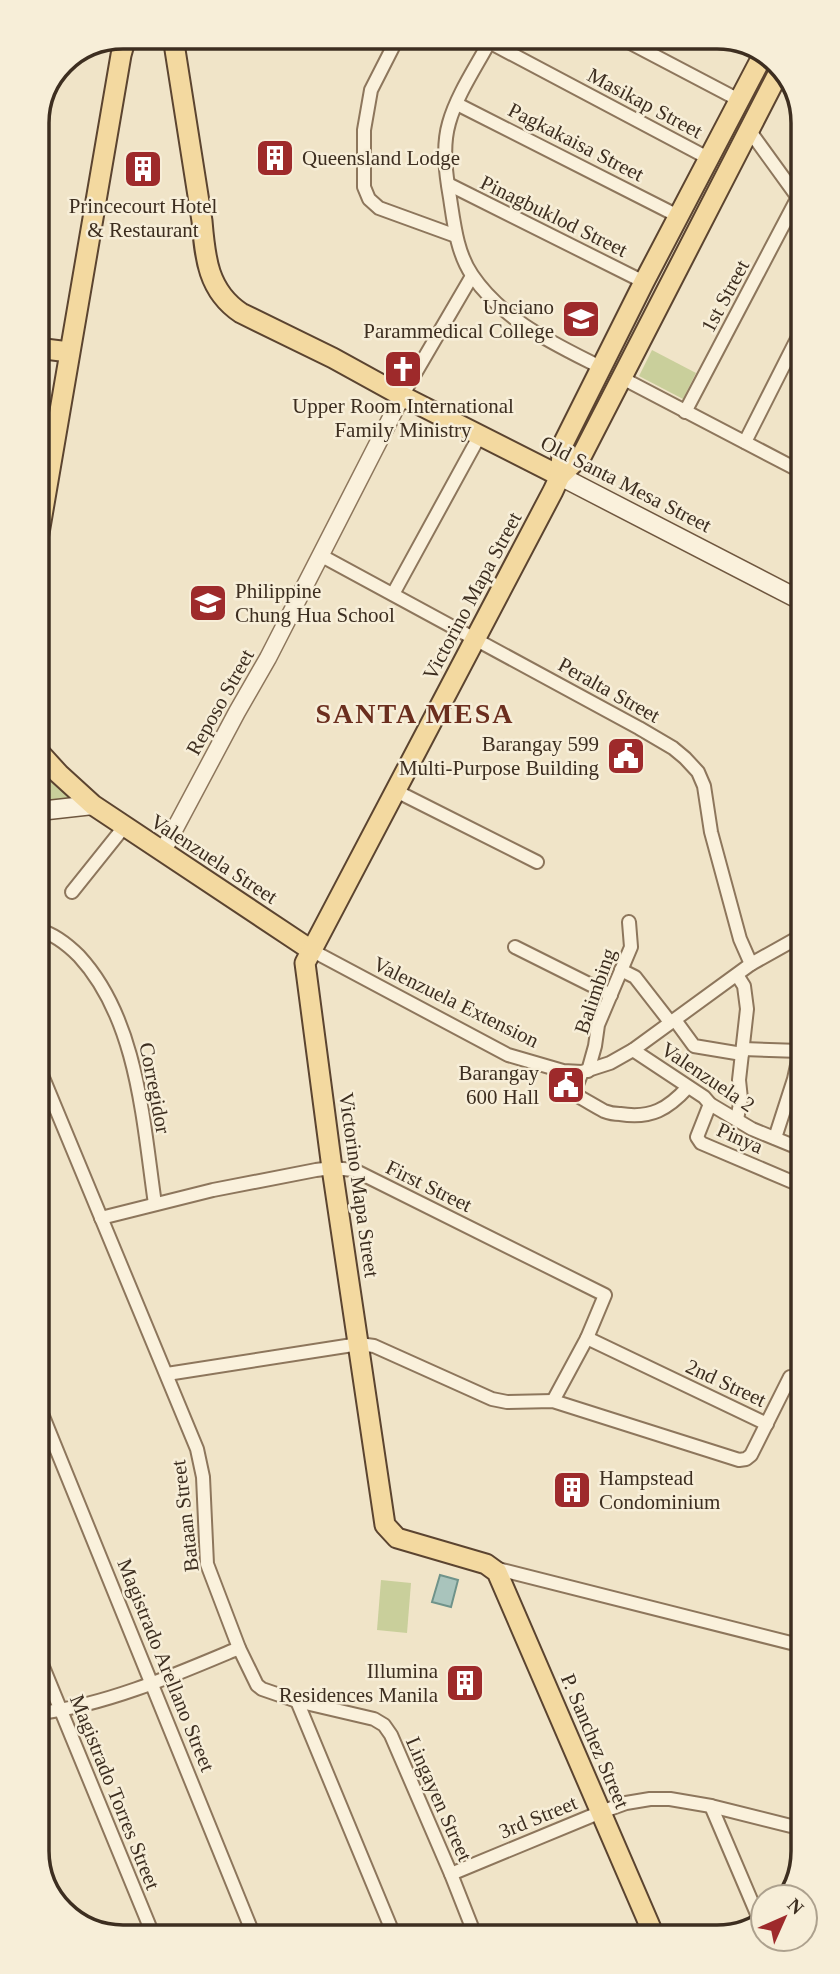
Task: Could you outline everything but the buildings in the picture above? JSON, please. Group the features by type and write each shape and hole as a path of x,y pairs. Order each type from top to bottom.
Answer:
{"main road":[{"path":"49,475 124,49"},
{"name":"Old Santa Mesa Street","path":"175,49 205,252 214,283 230,306 791,595"},
{"name":"Victorino Mapa Street","path":"560,476 563,444 759,62"},
{"name":"Victorino Mapa Street","path":"494,1568 397,1538 385,1525 332,1168 306,959 560,476 582,455 776,78"},
{"path":"49,352 69,358"},
{"path":"49,359 69,358"},
{"name":"Valenzuela Street","path":"49,763 93,805 311,950"},
{"path":"49,810 93,805"},
{"name":"P. Sanchez Street","path":"494,1568 500,1576 650,1925"}],"street":[{"path":"392,49 371,90 364,130 366,193 379,208 456,236"},
{"path":"486,49 457,104 445,142 456,236 472,276 500,306 538,335 602,368"},
{"name":"Masikap Street","path":"508,49 708,158"},
{"path":"642,49 739,100"},
{"name":"Pagkakaisa Street","path":"457,104 678,216"},
{"path":"749,130 791,187"},
{"name":"Pinagbuklod Street","path":"448,184 644,282"},
{"name":"1st Street","path":"685,412 791,213"},
{"name":"Reposo Street","path":"163,852 268,658 402,396 472,276"},
{"path":"745,442 791,351"},
{"path":"622,379 791,466"},
{"path":"393,594 480,435"},
{"name":"Peralta Street","path":"320,555 639,728 685,758 698,772 704,786 711,832 740,939 751,964"},
{"path":"396,791 537,862"},
{"path":"72,892 124,827"},
{"name":"Balimbing","path":"629,922 631,947 598,1025 595,1046 574,1092 607,1112 629,1116 647,1115 665,1108 688,1087"},
{"name":"Corregidor","path":"49,934 59,939 87,965 99,982 124,1035 138,1089 155,1204"},
{"path":"585,1071 610,1063 633,1049 751,964 791,942"},
{"path":"515,947 611,995"},
{"name":"Valenzuela Extension","path":"311,950 508,1055 563,1071 585,1071"},
{"path":"621,971 635,977 694,1046 742,1052 791,1050"},
{"path":"737,975 744,986 747,1009 739,1080 741,1099 737,1119"},
{"name":"Valenzuela 2","path":"633,1049 704,1097 710,1104 752,1129 791,1145"},
{"path":"775,1138 791,1088"},
{"name":"Bataan Street","path":"49,1092 201,1462 207,1564 239,1648 262,1689 297,1701"},
{"name":"Pinya","path":"710,1104 697,1137 701,1143 791,1181"},
{"name":"First Street","path":"101,1218 213,1190 332,1168 354,1170 605,1295 587,1338"},
{"path":"553,1401 587,1338"},
{"name":"2nd Street","path":"167,1374 359,1344 374,1346 499,1402 553,1401 739,1460 746,1460 751,1455 768,1424 587,1338"},
{"path":"768,1424 790,1377"},
{"name":"Magistrado Arellano Street","path":"49,1431 250,1925"},
{"name":"Victorino Mapa Street","path":"494,1568 791,1643"},
{"path":"49,1712 153,1684 239,1648"},
{"name":"Magistrado Torres Street","path":"49,1681 149,1925"},
{"path":"297,1701 390,1925"},
{"name":"Lingayen Street","path":"297,1701 374,1719 384,1725 391,1735 471,1925"},
{"name":"3rd Street","path":"451,1874 601,1812 626,1803 650,1799 670,1799 711,1806 791,1826"},
{"path":"711,1806 749,1893"}],"green space":[{"path":"652,350 696,373 683,399 639,376"},
{"path":"49,775 74,799 49,805"},
{"path":"381,1580 411,1583 407,1633 377,1630"}],"water":[{"path":"440,1575 458,1580 451,1607 432,1602"}],"place":[{"name":"Queensland Lodge","path":"275,158"},
{"name":"Princecourt Hotel & Restaurant","path":"143,169"},
{"name":"Unciano Parammedical College","path":"581,319"},
{"name":"Upper Room International Family Ministry","path":"403,369"},
{"name":"Philippine Chung Hua School","path":"208,603"},
{"name":"Barangay 599 Multi-Purpose Building","path":"626,756"},
{"name":"Barangay 600 Hall","path":"566,1085"},
{"name":"Hampstead Condominium","path":"572,1490"},
{"name":"Illumina Residences Manila","path":"465,1683"}],"district":[{"name":"SANTA MESA","path":"415,713"}]}
